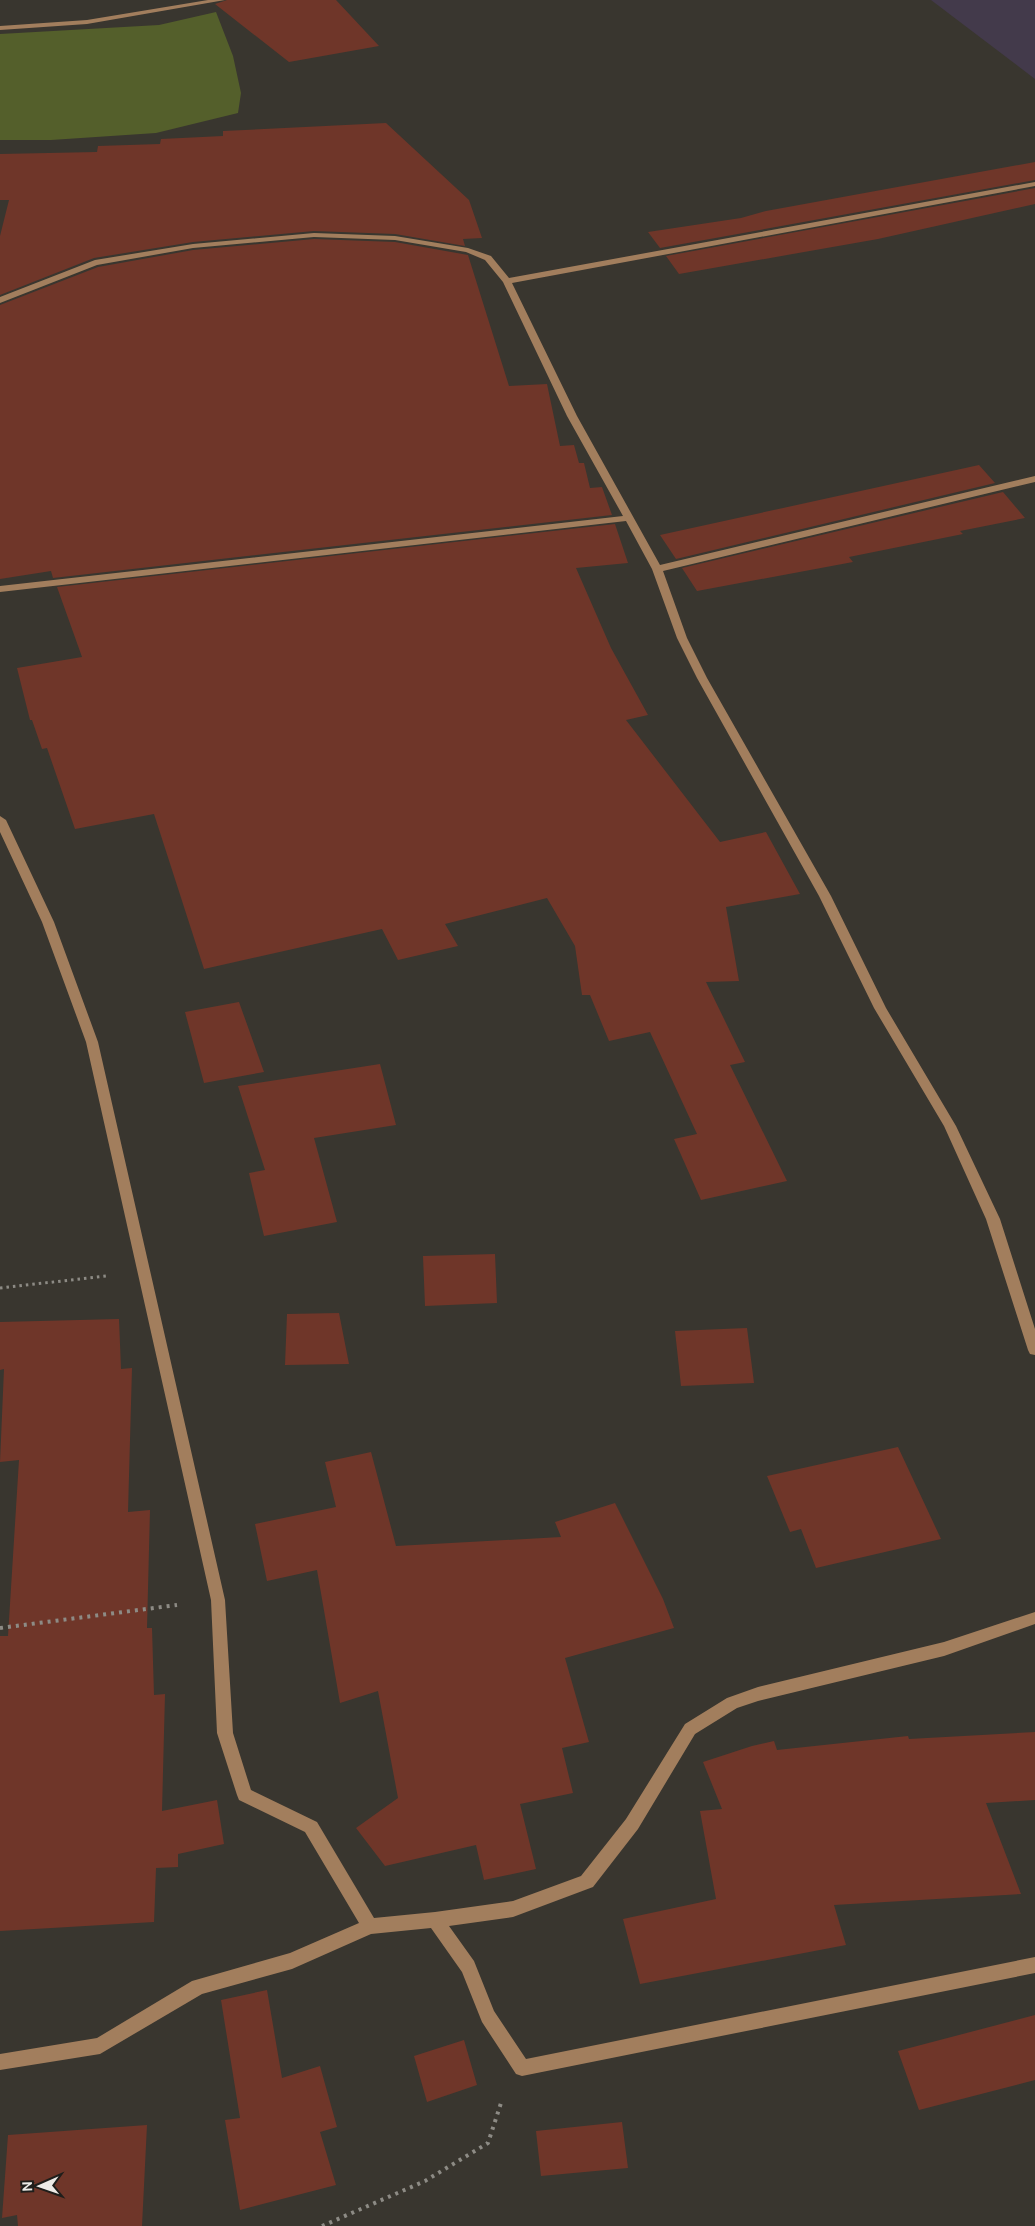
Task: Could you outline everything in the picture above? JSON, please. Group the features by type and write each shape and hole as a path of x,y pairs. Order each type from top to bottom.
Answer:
{"street":[{"path":"0,28 87,22 221,0"},
{"path":"506,281 1035,184"},
{"path":"0,300 96,263 131,256 241,241 314,235 395,238 468,250 488,258 506,281 572,416 656,570 682,638 702,678 825,896 880,1008 950,1126 993,1219 1035,1350"},
{"path":"656,570 1035,480"},
{"path":"0,589 628,518"},
{"path":"0,820 48,922 92,1042 218,1600 225,1733 245,1795 311,1827 370,1926"},
{"path":"0,2062 100,2046 198,1987 292,1962 370,1926 435,1920 513,1909 587,1882 632,1824 690,1729 732,1703 758,1694 944,1649 1035,1618"},
{"path":"435,1920 468,1967 488,2016 522,2068 1035,1965"}],"path":[{"path":"0,1288 123,1274 144,1277"},
{"path":"0,1628 218,1600"},
{"path":"322,2226 424,2180 488,2143 500,2103 522,2068"}],"shaded area":[{"path":"931,0 1035,0 1035,79"}],"green space":[{"path":"216,12 233,56 241,93 238,113 156,133 51,140 0,140 0,34 159,25"}],"building":[{"path":"227,0 336,0 379,46 289,62 215,4"},
{"path":"386,123 469,200 482,238 463,239 465,246 395,234 314,231 193,242 94,258 0,295 0,236 9,200 0,200 0,154 97,152 98,146 160,144 161,139 223,136 223,131"},
{"path":"1035,162 1035,180 660,248 648,232 741,218 766,211"},
{"path":"1035,188 1035,204 878,239 679,274 666,256"},
{"path":"314,239 395,242 468,255 509,386 547,384 560,446 574,445 579,463 584,463 590,488 602,487 612,515 53,578 51,571 0,579 0,305 98,267 193,250"},
{"path":"979,465 995,483 676,559 660,535"},
{"path":"1003,492 1025,518 960,531 963,534 849,557 853,562 697,591 682,568"},
{"path":"615,524 628,563 576,568 611,648 648,715 626,720 720,842 766,832 800,894 726,907 739,981 706,982 745,1062 730,1065 787,1181 701,1200 674,1139 697,1134 650,1032 609,1041 590,995 582,995 575,946 547,898 445,924 458,946 398,960 382,929 204,969 154,814 75,829 47,748 42,749 32,720 30,720 17,668 82,657 57,587"},
{"path":"239,1002 264,1072 204,1083 185,1012"},
{"path":"380,1064 396,1125 314,1138 337,1222 264,1236 249,1173 265,1170 238,1086"},
{"path":"495,1254 497,1303 425,1306 423,1256"},
{"path":"339,1313 349,1364 285,1365 287,1314"},
{"path":"119,1319 121,1369 132,1368 128,1512 150,1510 147,1628 152,1628 154,1695 165,1694 162,1811 217,1800 224,1844 178,1854 178,1867 156,1868 154,1922 0,1931 0,1636 8,1636 19,1460 0,1462 4,1369 0,1370 0,1322"},
{"path":"747,1328 754,1383 681,1386 675,1331"},
{"path":"898,1447 941,1539 816,1568 801,1529 790,1532 767,1476"},
{"path":"371,1452 396,1546 561,1537 555,1522 615,1503 663,1599 674,1628 565,1658 589,1742 562,1748 573,1793 520,1804 536,1869 484,1880 476,1845 385,1866 356,1828 398,1798 378,1691 340,1703 317,1570 267,1581 255,1524 336,1507 325,1462"},
{"path":"1035,1732 1035,1800 986,1803 1021,1894 834,1905 846,1945 640,1984 623,1919 716,1899 700,1811 722,1809 703,1762 774,1741 777,1750 908,1736 909,1739"},
{"path":"267,1990 282,2078 320,2066 337,2127 320,2132 336,2185 240,2210 225,2120 240,2118 221,2000"},
{"path":"1035,2015 1035,2080 919,2110 898,2051"},
{"path":"464,2040 477,2085 427,2102 414,2056"},
{"path":"622,2122 628,2168 541,2176 536,2131"},
{"path":"147,2125 142,2226 18,2226 17,2215 2,2218 8,2135"}]}
